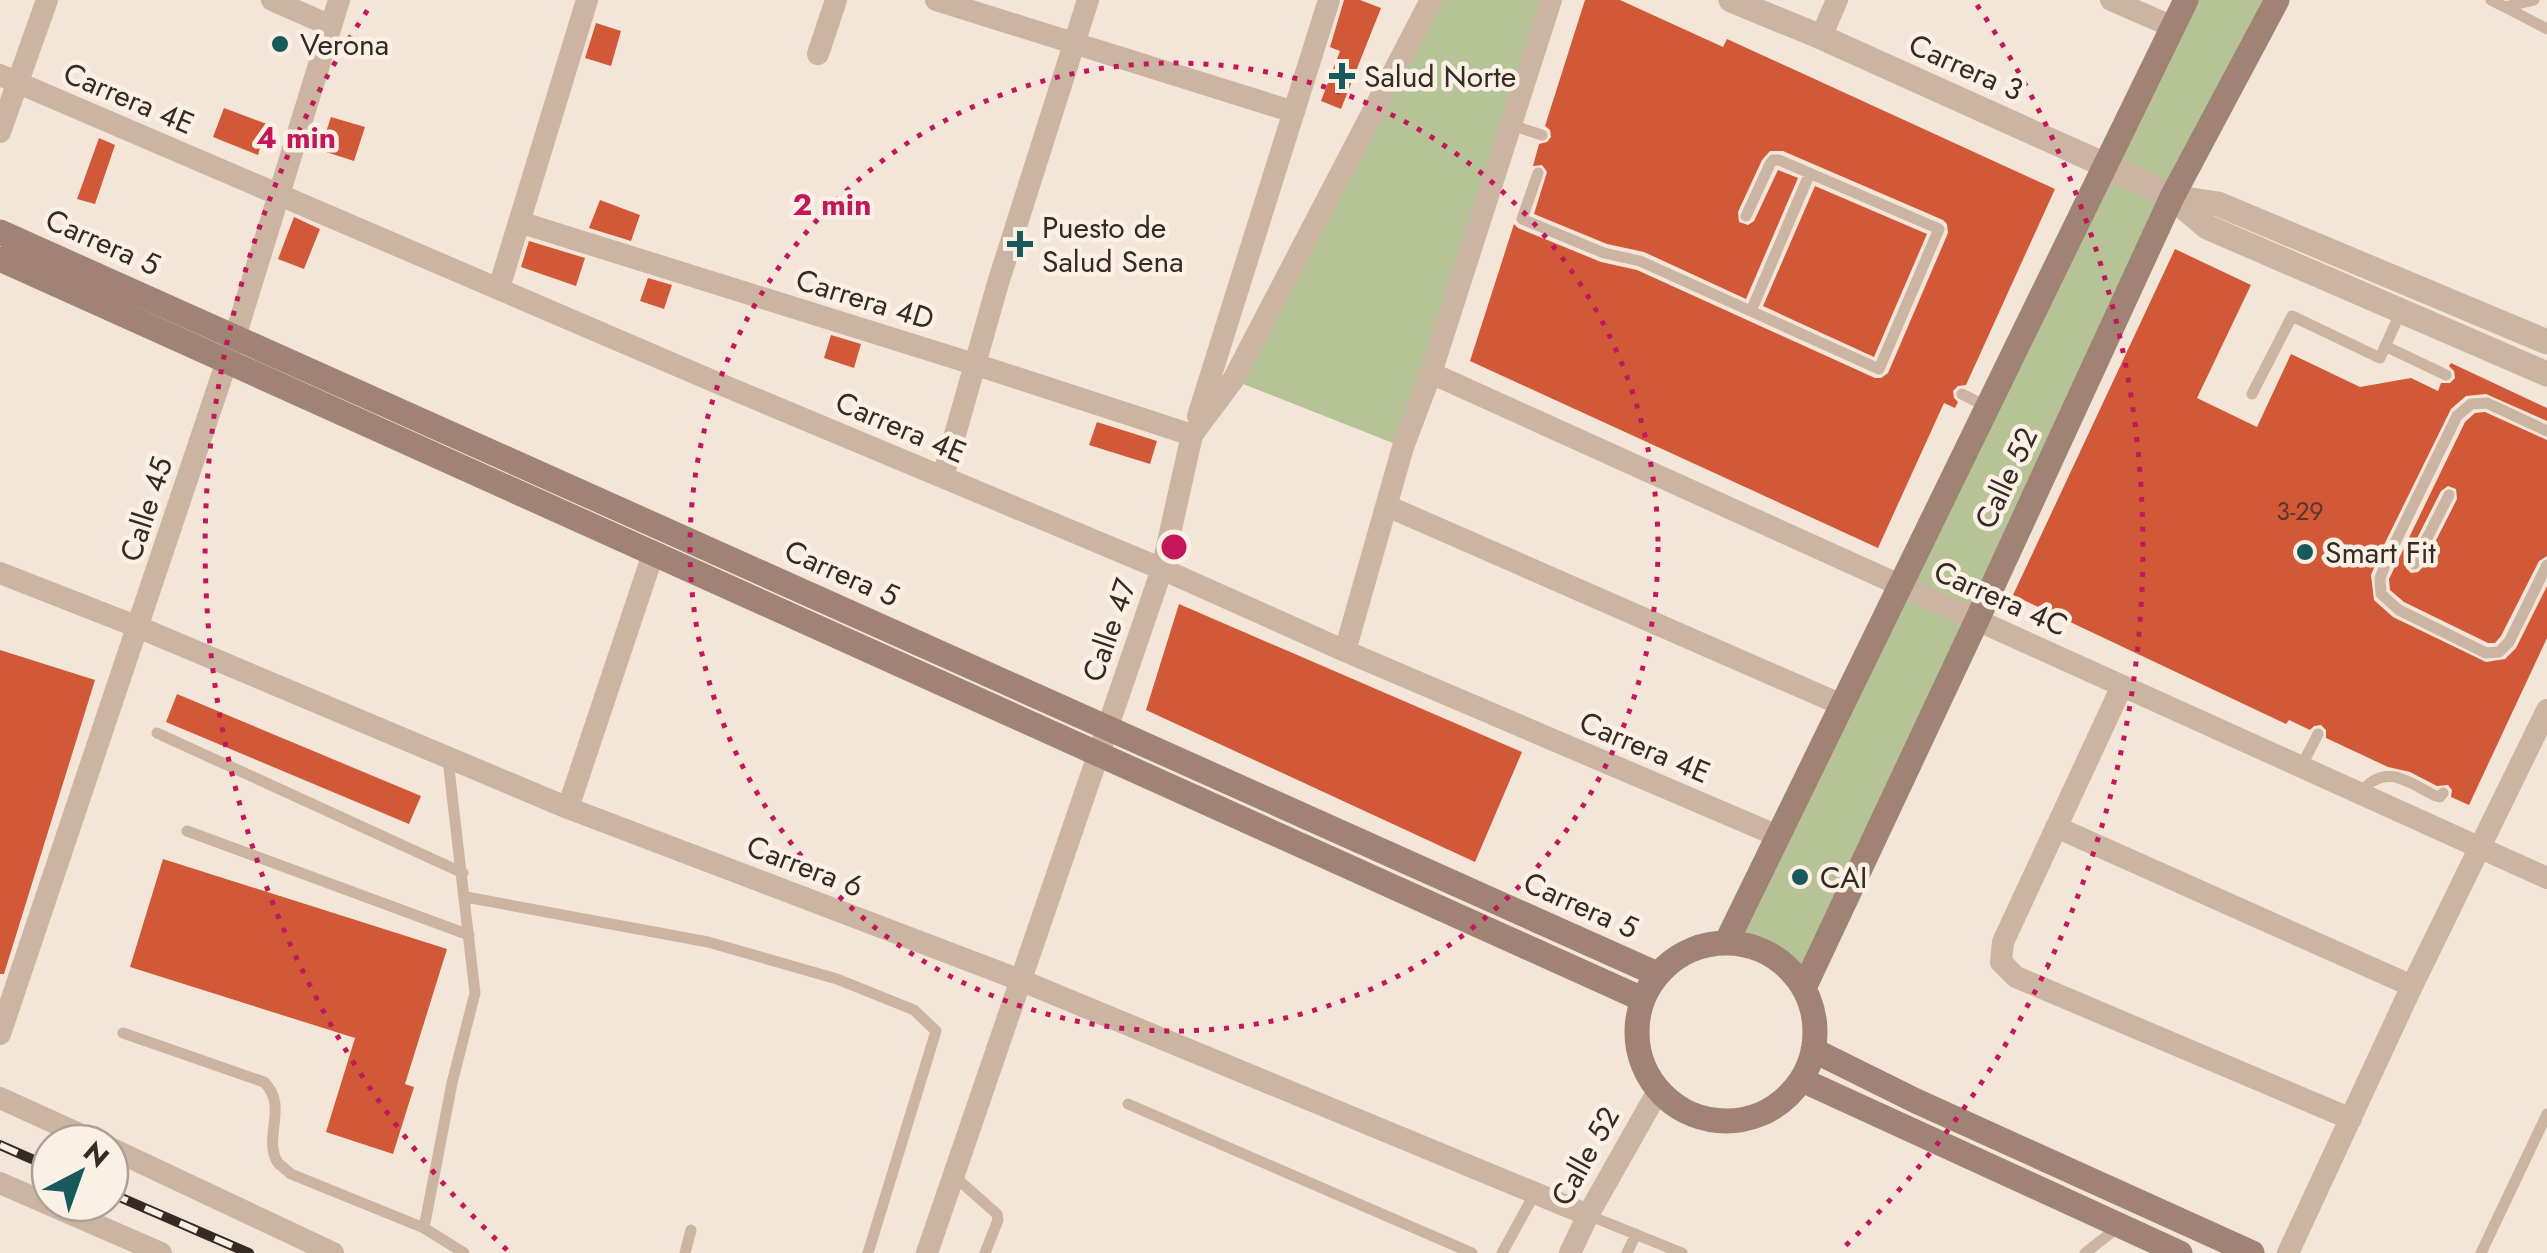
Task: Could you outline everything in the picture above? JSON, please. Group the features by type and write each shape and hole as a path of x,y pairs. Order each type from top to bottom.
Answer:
{"main road":[{"name":"Calle 52","path":"1726,942 2186,0"},
{"name":"Calle 52","path":"1804,988 2172,197 2276,0"},
{"name":"Carrera 5","path":"0,232 653,554 1642,999"},
{"name":"Carrera 5","path":"0,259 231,349 1107,728 1657,974"},
{"path":"1707,944 1749,946 1770,955 1804,988 1812,1007 1814,1050 1802,1080 1777,1106 1743,1120 1706,1120 1672,1104 1647,1075 1636,1038 1637,1018 1642,999 1671,960 1707,944"},
{"path":"1814,1050 2252,1253"},
{"path":"1802,1080 2180,1253"},
{"path":"2120,1226 2132,1199"}],"street":[{"path":"0,132 9,79 47,0"},
{"path":"272,0 331,26"},
{"name":"Calle 45","path":"0,1034 231,349 339,0"},
{"path":"498,288 588,0"},
{"path":"818,54 836,0"},
{"path":"936,0 1294,112"},
{"path":"943,477 974,364 1088,0"},
{"path":"1192,435 1330,0"},
{"name":"Calle 47","path":"927,1253 1162,569 1192,435 1233,380 1432,0"},
{"path":"1345,650 1403,447 1551,0"},
{"name":"Carrera 3","path":"1731,0 2106,165 2172,197 2207,227 2547,374"},
{"path":"1820,37 1836,0"},
{"path":"2111,0 2173,27"},
{"name":"Carrera 4E","path":"9,79 1162,569 1778,836"},
{"name":"Carrera 3","path":"2172,197 2218,204 2547,342"},
{"name":"Carrera 4D","path":"519,222 1192,435"},
{"name":"Carrera 4C","path":"1430,373 2547,878"},
{"path":"1387,506 1842,705"},
{"path":"568,808 653,554"},
{"name":"Carrera 6","path":"0,574 138,627 568,808 1020,980 1588,1215"},
{"path":"2122,686 2003,942 2002,962 2016,976 2350,1119"},
{"path":"2288,1253 2412,986 2547,710"},
{"path":"2056,827 2412,986"},
{"name":"Calle 52","path":"1570,1253 1658,1091"},
{"path":"0,1098 56,1123"},
{"path":"130,1157 332,1253"},
{"path":"0,1183 161,1253"}],"lane":[{"path":"2491,0 2547,29"},
{"path":"2505,8 2534,0"},
{"path":"1511,125 1542,135"},
{"path":"1538,173 1522,220 1604,253 1640,261 1879,368 1939,228 1779,160 1773,160 1746,216"},
{"path":"1751,311 1810,173"},
{"path":"2252,394 2292,316 2380,358 2401,311"},
{"path":"2385,346 2446,374"},
{"path":"1962,394 1988,407"},
{"path":"2547,431 2487,403 2471,404 2458,416 2389,554 2380,578 2381,594 2399,610 2486,653 2500,652 2509,642 2547,565"},
{"path":"2414,564 2448,495"},
{"path":"157,733 463,873"},
{"path":"2301,767 2318,734"},
{"path":"424,1228 452,1083 475,992 448,760"},
{"path":"2361,794 2369,782 2380,776 2394,776 2436,796 2443,793"},
{"path":"187,831 470,935"},
{"path":"466,897 708,942 837,979 914,1010 936,1031 868,1253"},
{"path":"123,1033 264,1082 273,1090 276,1103 274,1150 279,1164 292,1174 424,1228 464,1253"},
{"path":"1128,1104 1472,1253"},
{"path":"2481,1253 2547,1114"},
{"path":"954,1176 997,1214 985,1253"},
{"path":"1502,1253 1536,1193"},
{"path":"1588,1215 1682,1253"},
{"path":"2086,1253 2120,1226"},
{"path":"685,1253 691,1230"},
{"path":"1626,1253 1636,1234"}],"green space":[{"path":"1431,0 1551,0 1403,447 1233,380"},
{"path":"2186,0 2277,0 1804,988 1770,956 1726,943"}],"building":[{"name":"Salud Norte","path":"1344,0 1360,0 1381,8 1341,109 1321,101 1340,51 1330,47"},
{"path":"1585,0 1620,0 1723,47 1727,39 2055,189 1966,385 1953,391 1958,402 1955,408 1944,403 1878,548 1470,361 1514,224 1601,262 1637,270 1881,378 1888,373 1948,233 1943,220 1783,151 1770,151 1738,212 1739,222 1748,225 1754,221 1778,170 1798,178 1746,299 1644,252 1607,244 1534,214 1547,172 1542,165 1533,166 1539,144 1551,137 1545,126"},
{"path":"596,23 621,31 611,66 585,58"},
{"path":"224,108 267,124 258,155 213,137"},
{"path":"331,117 365,127 354,161 320,150"},
{"path":"99,138 115,145 95,204 77,199"},
{"path":"1815,186 1927,234 1874,357 1763,306"},
{"path":"600,200 640,215 631,241 589,228"},
{"path":"294,217 320,229 304,269 278,259"},
{"path":"529,241 585,258 576,286 521,267"},
{"path":"2175,249 2251,285 2197,398 2257,427 2291,354 2360,387 2411,378 2438,391 2441,383 2450,383 2455,378 2451,363 2547,408 2547,421 2486,394 2466,396 2451,409 2371,575 2374,600 2393,617 2486,662 2505,659 2516,648 2547,586 2547,638 2469,805 2451,797 2448,785 2437,786 2326,738 2321,725 2310,730 2289,720 2286,724 2013,595"},
{"path":"648,278 672,285 664,309 640,301"},
{"path":"831,335 861,344 854,368 824,358"},
{"path":"2485,412 2547,440 2547,556 2539,561 2495,643 2404,602 2390,590 2389,579 2465,422 2475,413","holes":["2448,486 2456,489 2457,499 2422,568 2411,573 2406,560 2441,491"]},
{"path":"1097,422 1157,441 1150,464 1089,445"},
{"path":"1179,604 1522,752 1475,862 1146,710"},
{"path":"0,650 95,680 4,974 0,974"},
{"path":"177,694 421,796 409,824 166,722"},
{"path":"163,859 447,949 405,1084 414,1087 393,1154 326,1132 355,1038 130,967"}],"railway":[{"path":"0,1145 30,1158"},
{"path":"130,1202 249,1253"}],"place":[{"name":"Verona","path":"280,44"},
{"name":"Salud Norte","path":"1342,76"},
{"name":"Puesto de Salud Sena","path":"1020,244"},
{"name":"Smart Fit","path":"2305,552"},
{"name":"CAI","path":"1800,877"}]}
